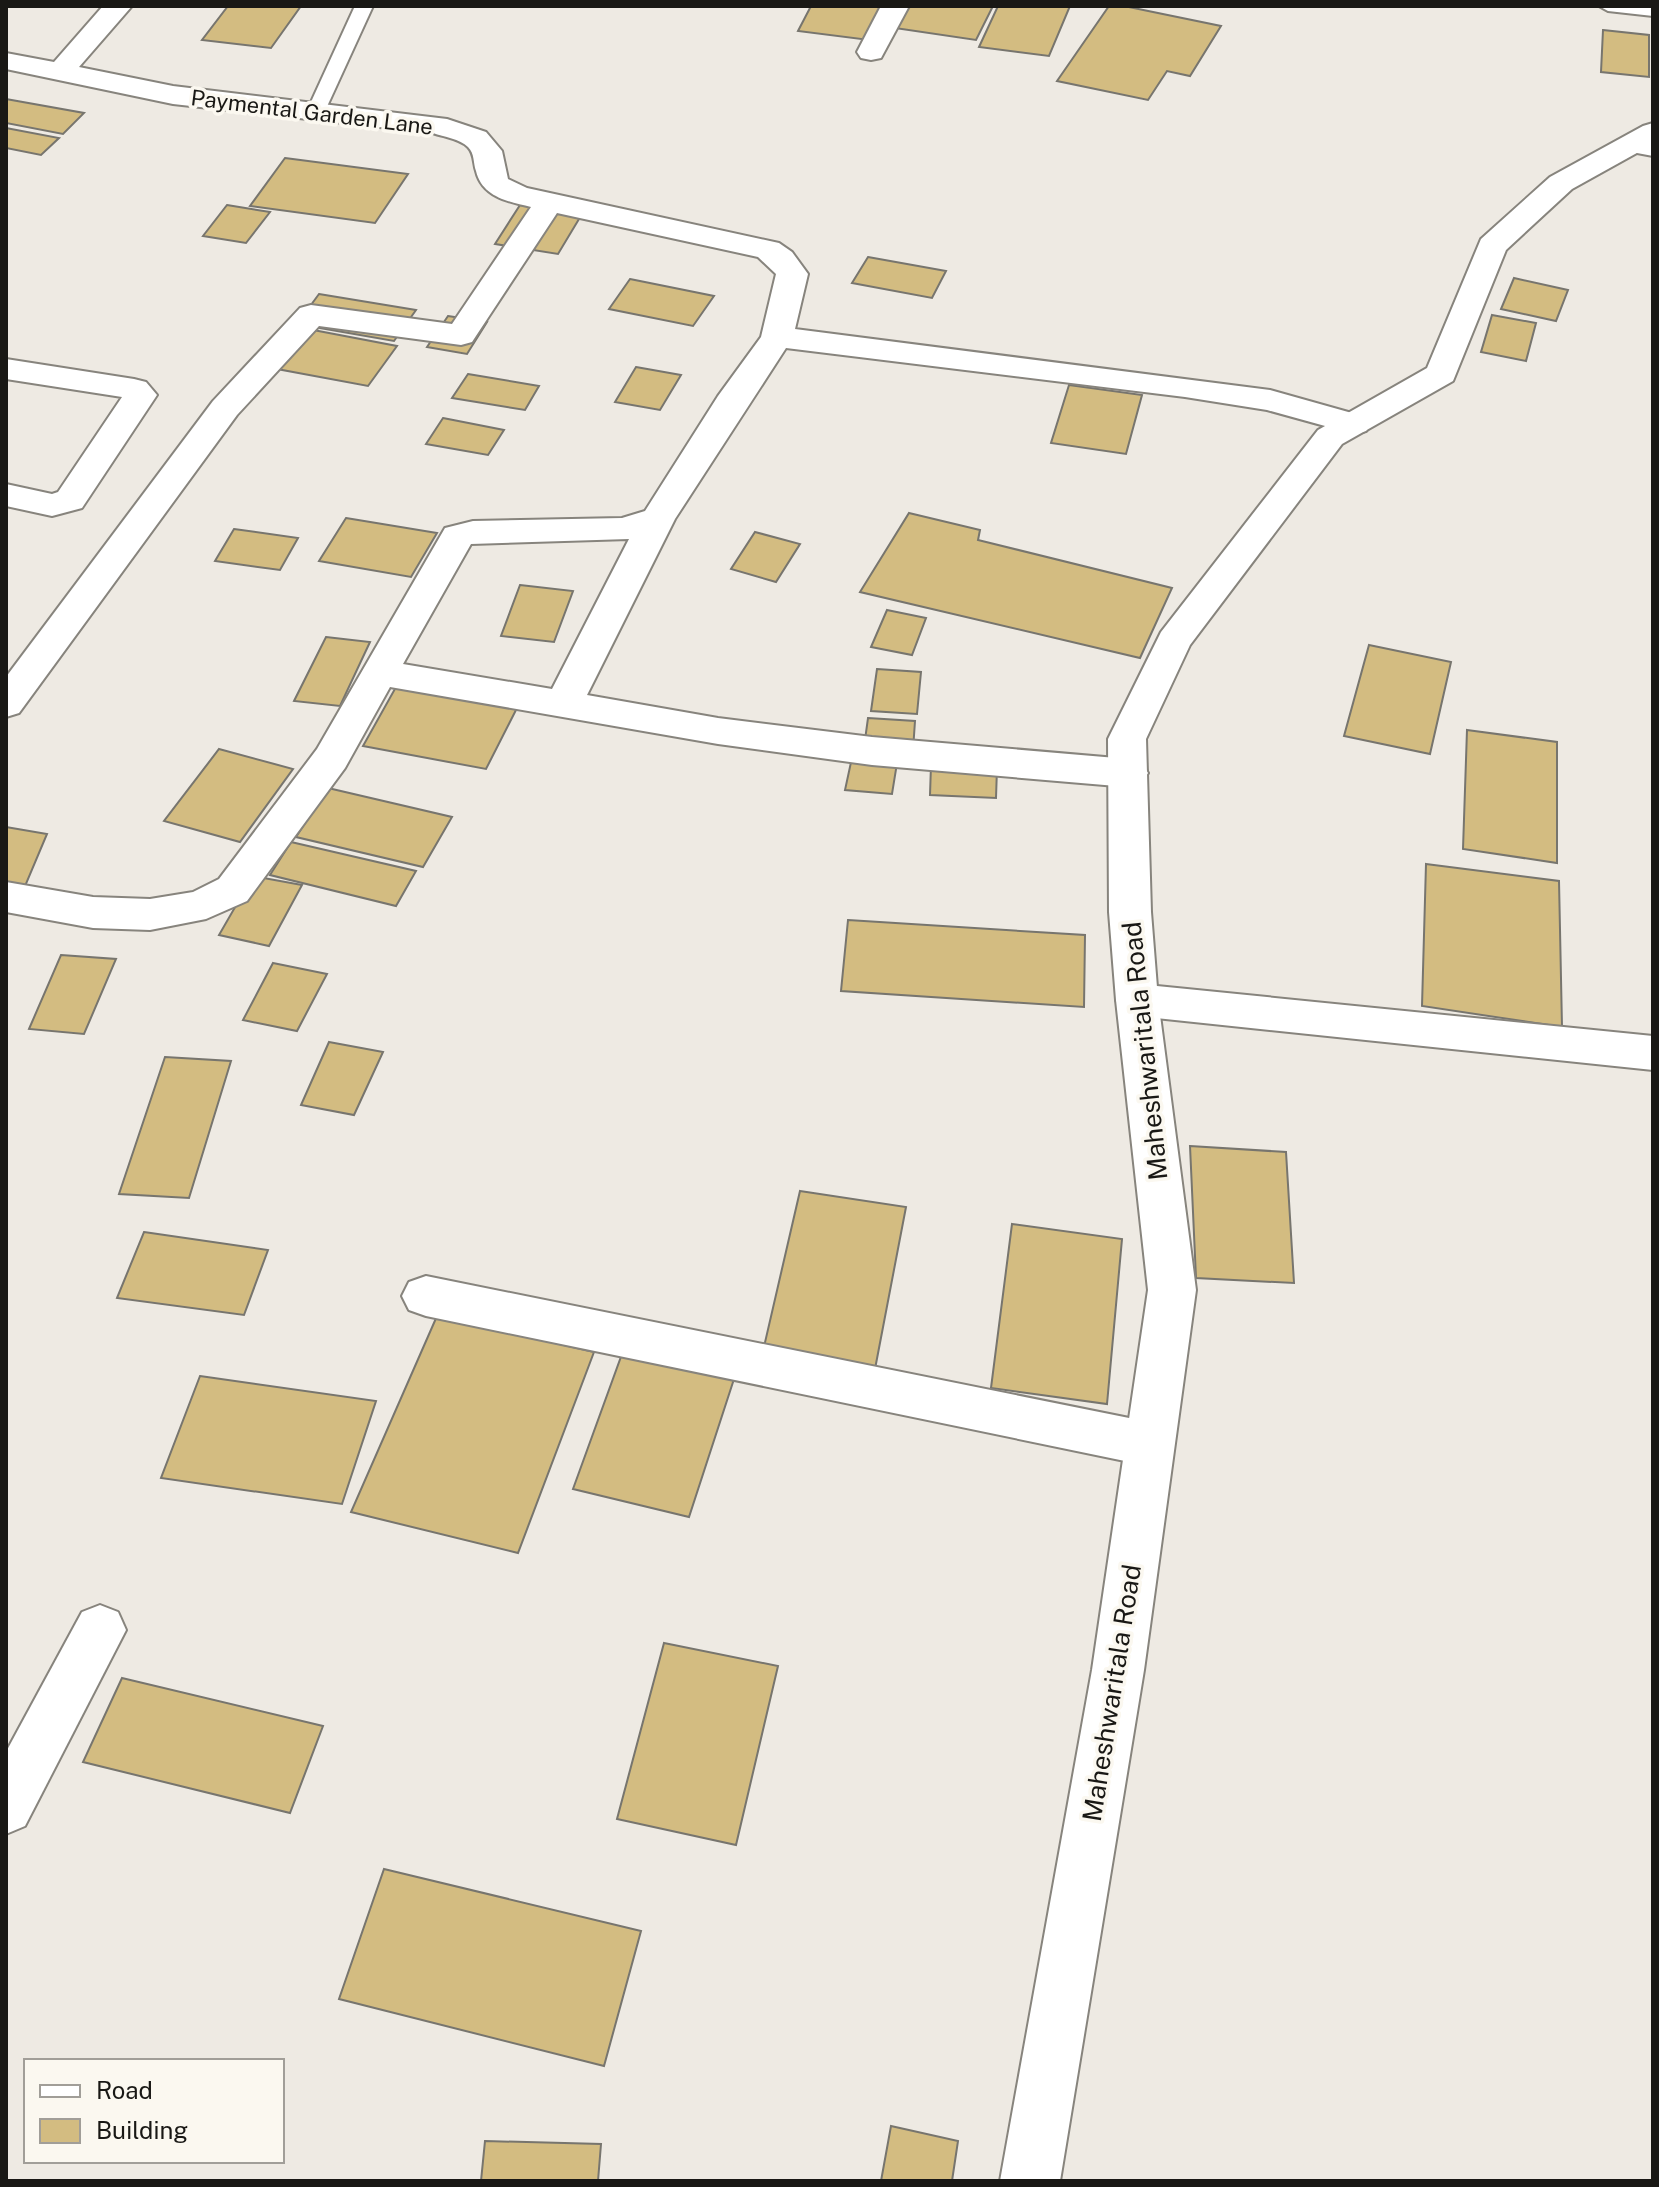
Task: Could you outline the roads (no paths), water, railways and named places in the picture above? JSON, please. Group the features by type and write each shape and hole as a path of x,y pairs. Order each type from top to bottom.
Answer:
{"street":[{"path":"62,70 118,6"},
{"path":"871,52 895,6"},
{"name":"Paymental Garden Lane","path":"6,61 173,95 437,125 476,138 487,151 491,175 497,185 518,195 768,250 781,259 792,274 777,337"},
{"name":"Maheshwaritala Road","path":"1030,2181 1118,1670 1172,1290 1137,1000 1130,912 1127,739 1174,641 1330,437 1441,374 1492,246 1561,183 1645,143"},
{"path":"6,704 225,408 311,315 461,335 550,201"},
{"path":"563,705 657,519 735,396 777,337 1214,391 1270,400 1354,424"},
{"path":"6,369 134,389 140,395 70,500 52,505 6,495"},
{"path":"6,897 104,915 148,916 184,912 214,902 233,890 331,758 458,536 473,532 623,529 657,519"},
{"path":"382,673 718,731 872,751 1128,773"},
{"path":"1137,1000 1653,1053"},
{"path":"426,1296 1149,1444"},
{"path":"6,1807 100,1630"}],"lane":[{"path":"315,113 364,6"},
{"path":"1608,6 1653,11"}]}
